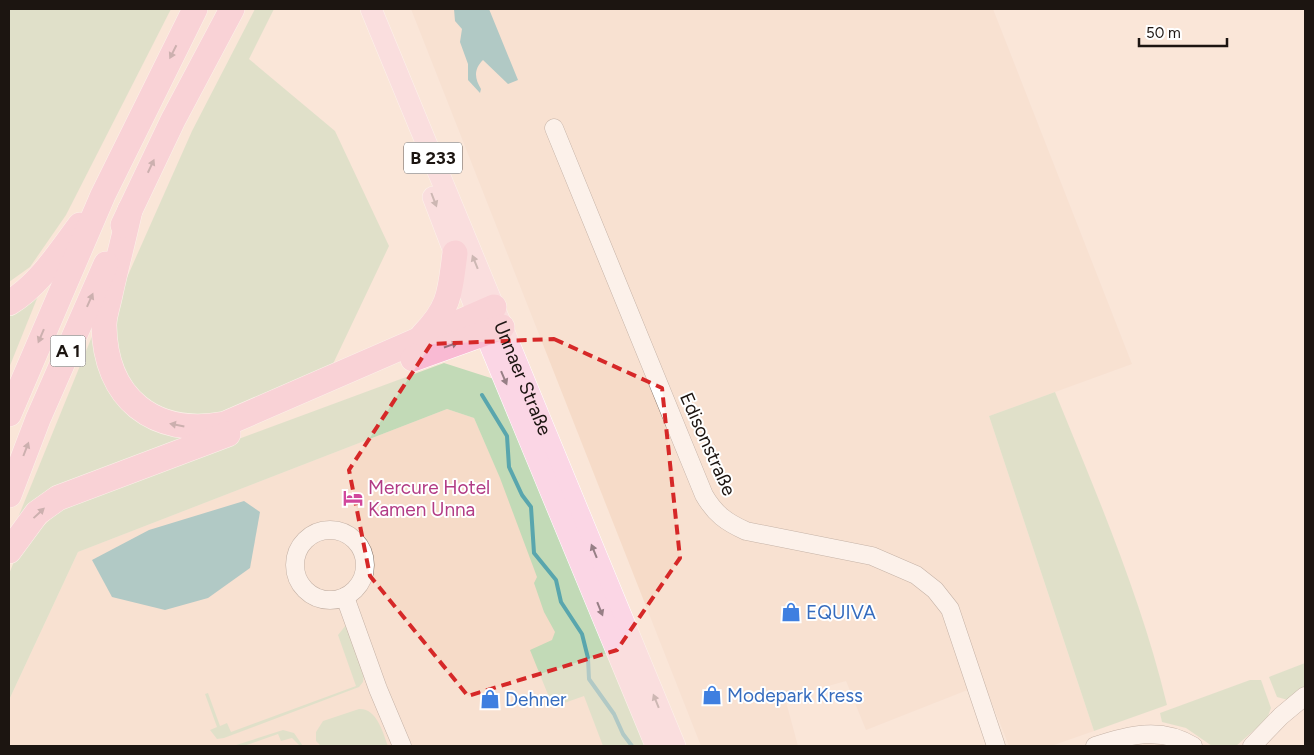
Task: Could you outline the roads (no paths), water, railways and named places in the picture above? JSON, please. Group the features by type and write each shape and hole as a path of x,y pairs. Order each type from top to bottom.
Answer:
{"highway":[{"name":"A 1","path":"9,414 103,195 195,9"},
{"name":"A 1","path":"9,495 42,410 130,210 173,120 232,9"},
{"path":"9,303 22,295 40,277 103,195"},
{"path":"130,210 104,324 108,355 114,376 129,399 145,413 172,425 201,429 225,424 418,340 490,320"},
{"path":"418,340 433,326 449,300 455,253"},
{"path":"9,551 37,513 58,498 276,416 421,355 490,320"}],"main road":[{"name":"Unnaer Straße","path":"357,9 455,253 490,320 675,746"},
{"name":"Unnaer Straße","path":"371,9 656,746"}],"street":[{"name":"Edisonstraße","path":"554,128 704,495 714,511 729,524 746,531 872,556 916,575 935,590 950,609 996,746"},
{"path":"331,530 346,533 362,550 366,565 362,580 353,592 345,597 331,600 315,597 302,587 298,580 295,564 296,556 303,542 316,533 331,530"},
{"path":"345,597 378,689 402,746"},
{"path":"378,689 378,707 392,746"},
{"path":"1252,746 1281,716 1305,696"},
{"path":"1095,746 1132,734 1148,733 1163,734 1193,746"}],"water":[{"path":"454,9 489,9 518,80 508,84 483,60 476,71 477,82 481,89 480,93 468,80 468,64 460,42 462,29 455,21"},
{"path":"244,501 260,512 250,568 208,598 165,610 112,597 92,560 149,530"}],"waterway":[{"path":"482,395 507,436 509,467 522,495 531,507 534,553 556,580 561,602 582,634 588,658 589,679 614,714 623,734 632,746"}],"place":[{"name":"Mercure Hotel Kamen Unna","path":"353,498"},
{"name":"EQUIVA","path":"791,612"},
{"name":"Modepark Kress","path":"712,695"},
{"name":"Dehner","path":"490,699"}]}
